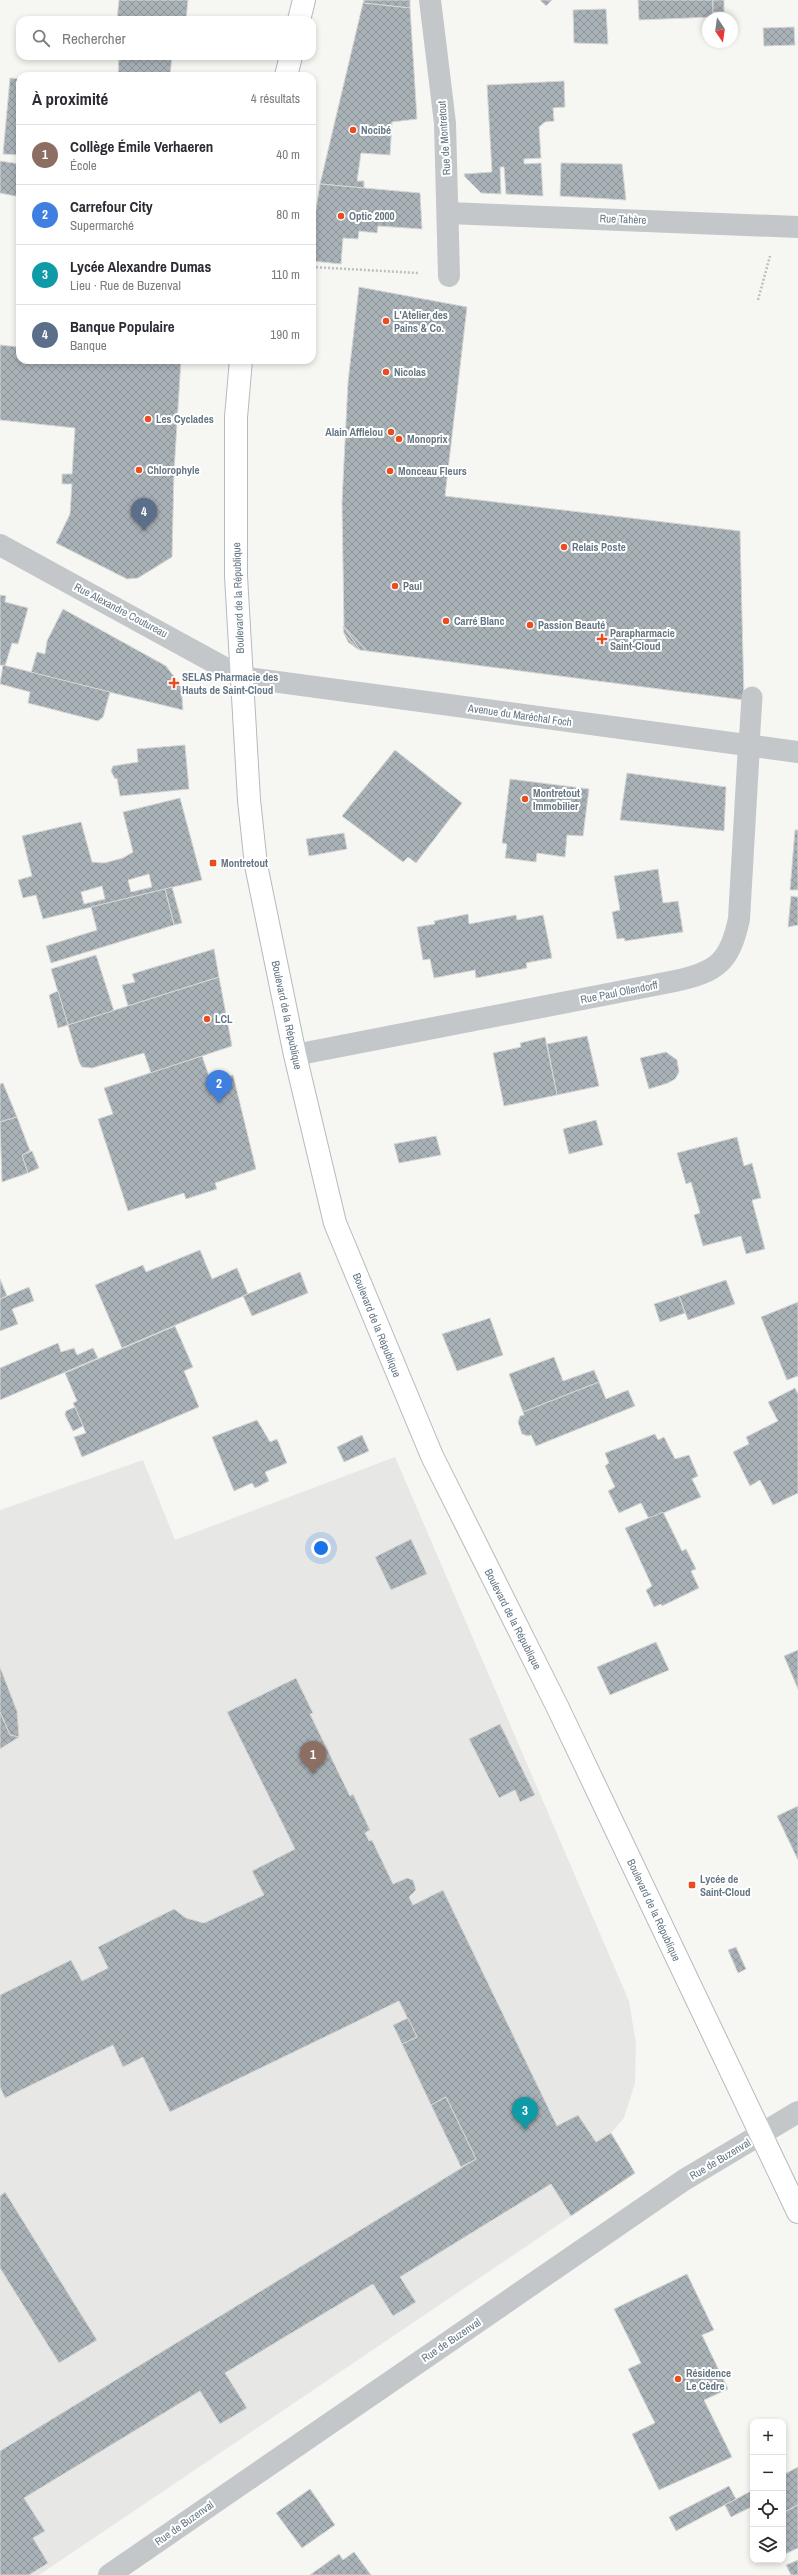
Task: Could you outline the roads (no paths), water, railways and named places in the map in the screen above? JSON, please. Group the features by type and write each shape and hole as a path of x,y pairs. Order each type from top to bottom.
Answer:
{"main road":[{"path":"300,16 304,0"},
{"path":"287,72 290,60"},
{"name":"Boulevard de la République","path":"241,364 236,417 236,576 249,800 256,865 295,1055 335,1223 432,1456 645,1889 760,2136 798,2212"}],"street":[{"name":"Rue de Montretout","path":"430,0 445,123 449,276"},
{"name":"Rue Tahère","path":"448,213 798,227"},
{"name":"Rue Alexandre Coutureau","path":"0,545 241,677"},
{"name":"Avenue du Maréchal Foch","path":"241,677 798,752"},
{"name":"Rue Paul Ollendorff","path":"295,1055 700,976 720,963 734,945 740,919 749,745"},
{"name":"Rue de Buzenval","path":"109,2575 684,2180 798,2112"}],"lane":[{"path":"749,745 752,697"}],"place":[{"name":"Nocibé","path":"353,130"},
{"name":"Optic 2000","path":"341,216"},
{"name":"L'Atelier des Pains & Co.","path":"386,321"},
{"name":"Nicolas","path":"386,372"},
{"name":"Les Cyclades","path":"148,419"},
{"name":"Alain Afflelou","path":"391,432"},
{"name":"Monoprix","path":"399,439"},
{"name":"Chlorophyle","path":"139,470"},
{"name":"Monceau Fleurs","path":"390,471"},
{"name":"Banque Populaire","path":"144,531"},
{"name":"Relais Poste","path":"564,547"},
{"name":"Paul","path":"395,586"},
{"name":"Carré Blanc","path":"446,621"},
{"name":"Passion Beauté","path":"530,625"},
{"name":"Parapharmacie Saint-Cloud","path":"602,639"},
{"name":"SELAS Pharmacie des Hauts de Saint-Cloud","path":"174,683"},
{"name":"Montretout Immobilier","path":"525,799"},
{"name":"Montretout","path":"213,863"},
{"name":"LCL","path":"207,1019"},
{"name":"Carrefour City","path":"219,1103"},
{"name":"Collège Émile Verhaeren","path":"313,1774"},
{"name":"Lycée de Saint-Cloud","path":"692,1885"},
{"name":"Lycée Alexandre Dumas","path":"525,2130"},
{"name":"Résidence Le Cèdre","path":"678,2379"}]}
